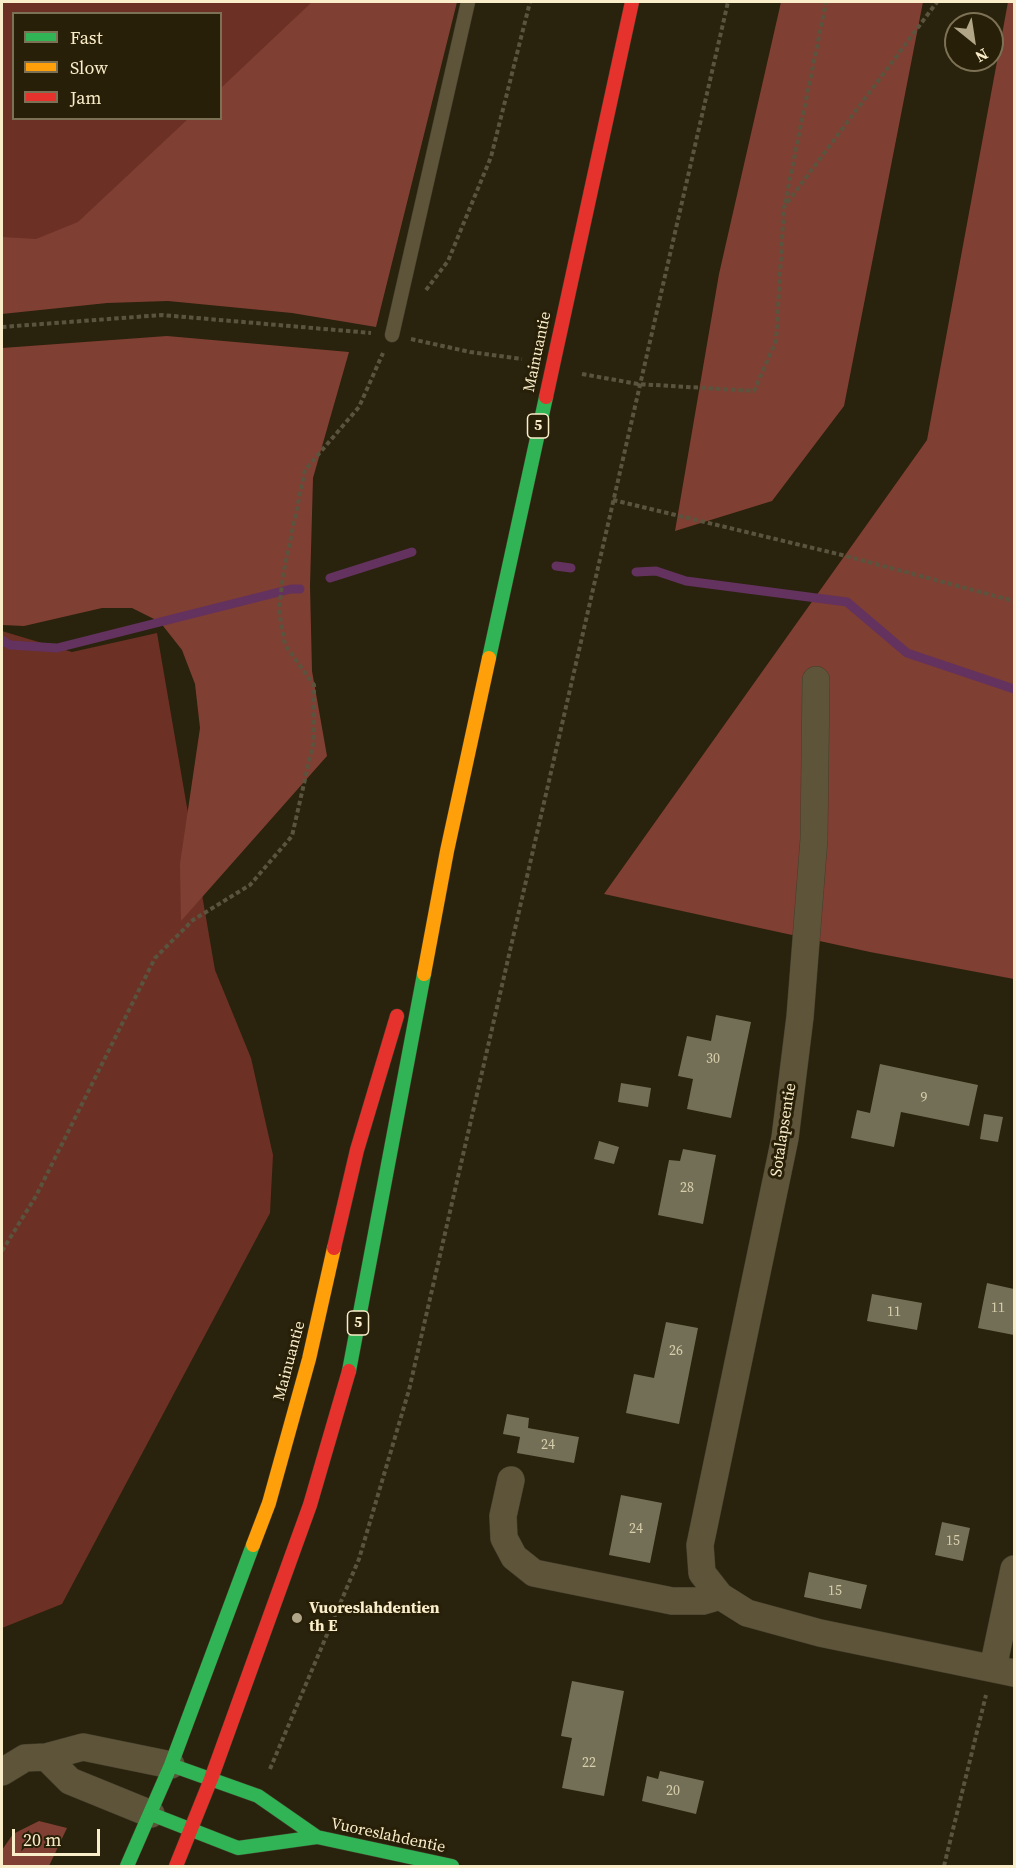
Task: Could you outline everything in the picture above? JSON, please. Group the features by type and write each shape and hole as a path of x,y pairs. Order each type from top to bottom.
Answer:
{"main road":[{"name":"Mainuantie","path":"176,1866 212,1779 310,1505 349,1370 447,851 632,2"},
{"name":"Mainuantie","path":"410,971 447,851"},
{"name":"Mainuantie","path":"127,1866 171,1765 269,1503 309,1359 357,1150 400,1004"},
{"name":"Vuoreslahdentie","path":"171,1765 258,1796 317,1837"},
{"name":"Vuoreslahdentie","path":"151,1814 238,1848 317,1837 452,1866"}],"street":[{"name":"Sotalapsentie","path":"720,1596 702,1573 700,1545 785,1138 800,1017 814,839 816,680"},
{"path":"511,1480 503,1516 504,1538 514,1557 534,1573 672,1601 703,1601 720,1596 747,1613 820,1633 1004,1670 1014,1569"},
{"path":"2,1772 26,1758 46,1757 83,1747 171,1765"},
{"path":"46,1757 70,1780 151,1814"}],"lane":[{"path":"392,335 468,2"}],"path":[{"path":"420,298 448,261 491,157 530,2"},
{"path":"258,1796 359,1559 403,1412 584,631 638,384 728,2"},
{"path":"576,373 638,384 754,391 776,341 784,207 826,2"},
{"path":"784,207 937,2"},
{"path":"2,327 162,315 392,335 470,352 521,359"},
{"path":"2,1251 36,1196 155,958 193,920 250,885 292,836 314,740 314,685 285,645 279,611 284,575 305,470 359,407 392,335"},
{"path":"613,500 842,555 1014,601"},
{"path":"944,1866 1004,1670"}],"shaded area":[{"path":"2,2 314,2 222,94 222,12 12,12 12,120 197,120 65,268 2,253"},
{"path":"312,2 457,2 376,327 292,313 168,301 107,303 2,314 2,237 36,239 78,222 187,120 222,120 222,87"},
{"path":"781,2 923,2 844,406 772,501 675,531 719,274"},
{"path":"1008,2 1014,2 1014,979 870,952 604,894 927,440 995,72 1004,72 1004,24"},
{"path":"167,336 349,352 313,478 310,586 312,671 327,756 181,921 180,864 200,728 195,684 182,650 160,622 132,608 102,608 24,626 2,625 2,348"},
{"path":"2,631 72,652 157,633 215,970 251,1058 273,1155 270,1213 62,1604 2,1628"},
{"path":"39,1821 67,1828 49,1866 2,1866 2,1850 13,1834"}],"building":[{"path":"716,1015 751,1022 731,1118 687,1109 693,1079 678,1076 687,1036 711,1041"},
{"path":"880,1064 978,1085 969,1126 901,1112 894,1147 851,1138 857,1110 870,1113"},
{"path":"621,1083 651,1088 648,1107 618,1102"},
{"path":"984,1114 1003,1117 998,1142 980,1139"},
{"path":"599,1141 619,1147 614,1164 594,1159"},
{"path":"683,1149 716,1155 703,1224 658,1215 669,1160 680,1161"},
{"path":"987,1283 1014,1289 1014,1335 978,1328"},
{"path":"872,1294 922,1303 917,1330 867,1321"},
{"path":"666,1322 698,1328 679,1424 626,1413 634,1374 654,1378"},
{"path":"507,1414 529,1418 528,1428 579,1437 574,1463 517,1453 520,1437 503,1434"},
{"path":"621,1495 662,1503 650,1563 609,1555"},
{"path":"942,1522 970,1528 963,1561 935,1555"},
{"path":"809,1572 867,1585 861,1609 804,1597"},
{"path":"572,1681 624,1691 604,1796 562,1788 572,1738 561,1736"},
{"path":"660,1771 704,1781 696,1814 642,1801 647,1776 658,1779"}],"waterway":[{"path":"330,578 412,552"},
{"path":"556,566 571,568"},
{"path":"636,572 656,571 686,581 847,602 907,653 1014,689"},
{"path":"2,640 10,645 57,648 291,589 300,589"}],"traffic: fast":[{"path":"489,658 546,397"},
{"path":"349,1371 424,974"},
{"path":"127,1866 171,1765 253,1545"},
{"path":"171,1765 258,1796 317,1837"},
{"path":"151,1814 238,1848 317,1837 452,1866"}],"traffic: slow":[{"path":"424,974 447,851 489,658"},
{"path":"253,1545 269,1503 309,1359 334,1248"}],"traffic: jam":[{"path":"546,397 632,2"},
{"path":"334,1248 357,1150 397,1016"},
{"path":"176,1866 211,1779 310,1505 349,1371"}],"place":[{"name":"Vuoreslahdentien th E","path":"297,1618"}]}
